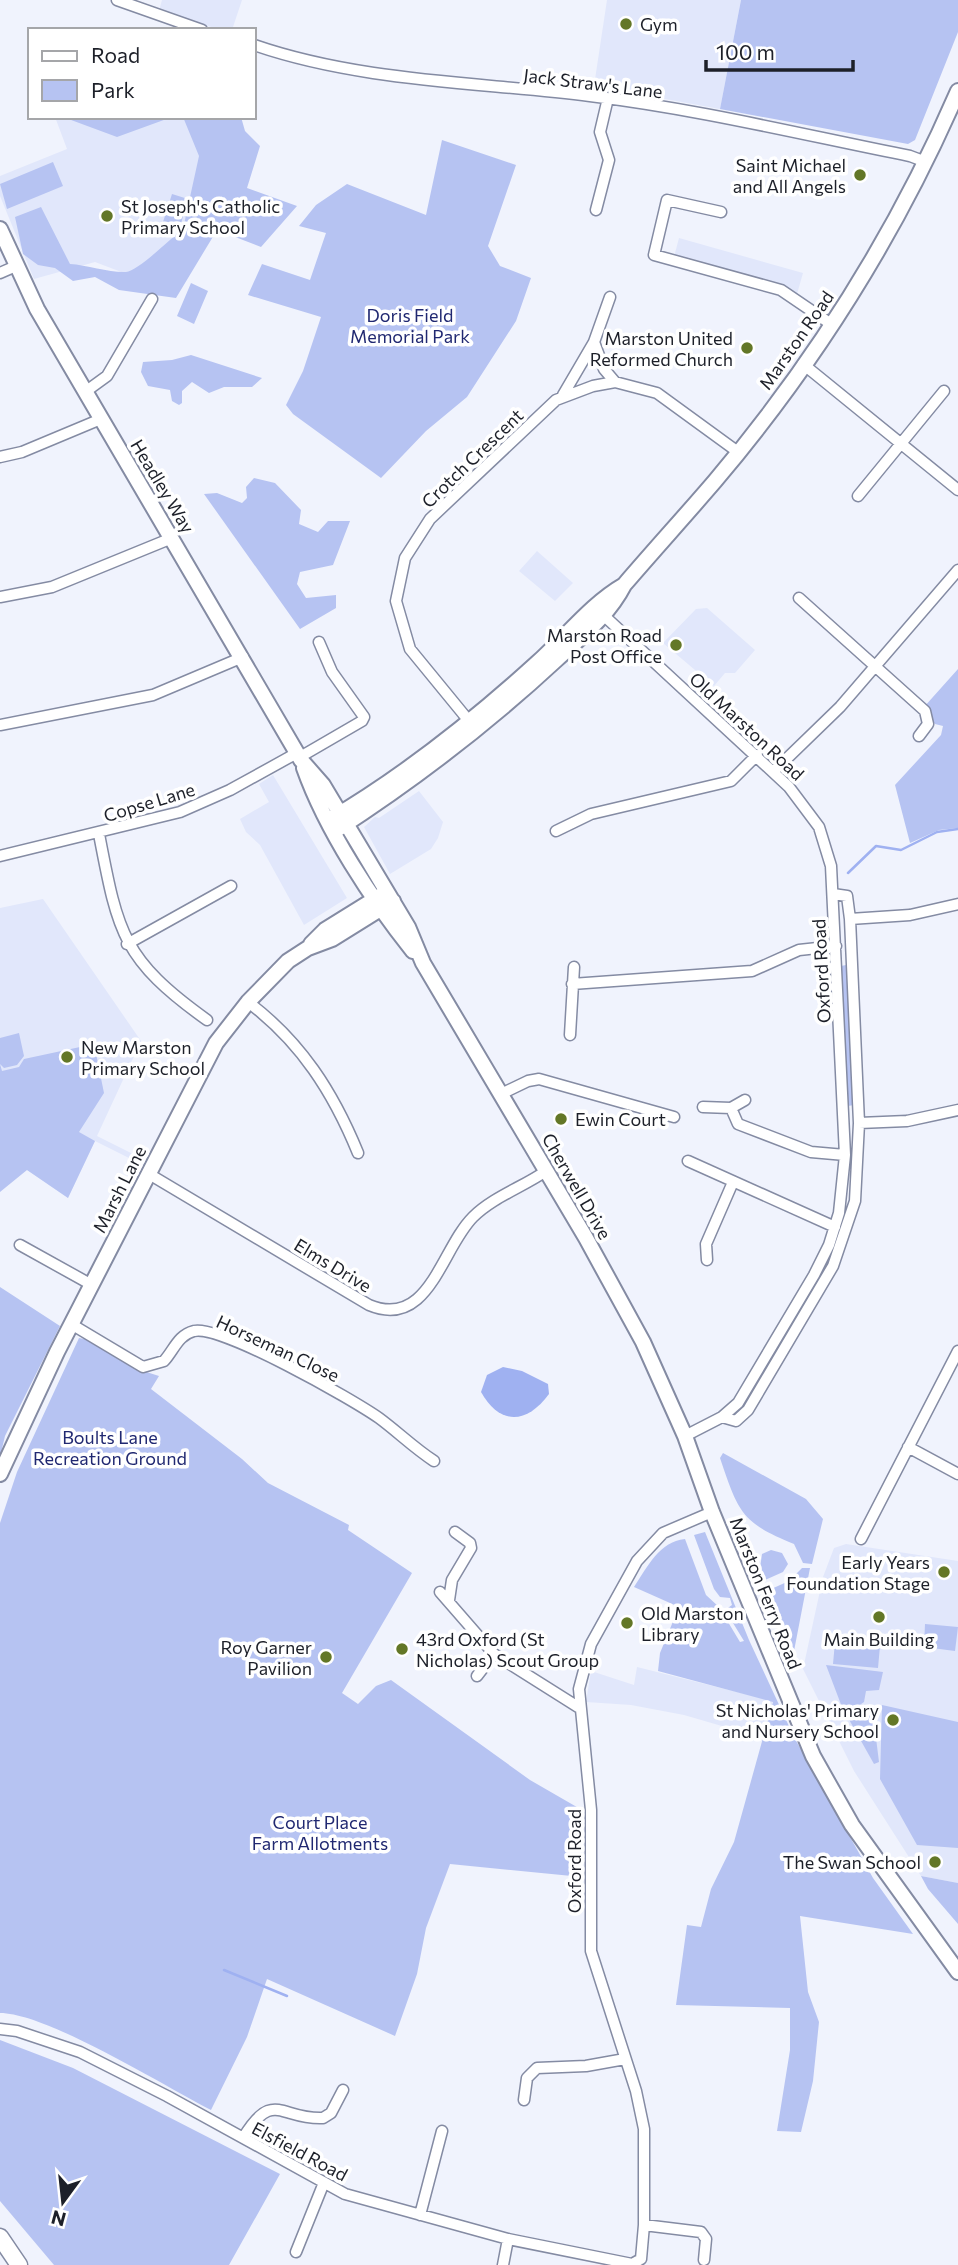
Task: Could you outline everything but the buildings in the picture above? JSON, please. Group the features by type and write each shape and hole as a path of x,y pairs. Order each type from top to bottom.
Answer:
{"highway":[{"path":"0,2237 18,2265"},
{"path":"0,2244 18,2265"}],"main road":[{"name":"Marston Road","path":"337,825 420,767 492,710 599,611 606,595 624,584 738,452 831,324 887,237 926,162 958,91"},
{"name":"Headley Way","path":"0,229 16,266 100,419 243,657 299,757 323,785 337,825"},
{"name":"Marston Road","path":"420,767 469,722 492,710"},
{"name":"Cherwell Drive","path":"337,825 384,900 408,927 423,963"},
{"name":"Cherwell Drive","path":"384,900 394,926 423,963 547,1171 638,1331 685,1436"},
{"name":"Marsh Lane","path":"0,1474 71,1324 202,1067 248,1002 271,976 308,948 325,929 349,922 384,900"},
{"name":"Marston Ferry Road","path":"685,1436 712,1512 813,1756 852,1825 958,1972"}],"street":[{"path":"117,0 196,28"},
{"name":"Jack Straw's Lane","path":"256,46 312,61 396,75 608,98 910,156 926,162"},
{"path":"596,211 609,160 600,132 608,98"},
{"path":"609,160 621,162"},
{"path":"721,212 667,200 654,255 781,290 831,324"},
{"path":"0,273 16,266"},
{"path":"563,396 594,342 610,297"},
{"path":"85,392 107,376 152,299"},
{"path":"594,342 604,369 615,382"},
{"path":"803,364 958,490"},
{"name":"Crotch Crescent","path":"469,722 410,649 396,601 401,567 418,533 430,519 563,396 615,382 637,386 665,397 738,452"},
{"path":"858,496 944,391"},
{"path":"0,457 22,452 100,419"},
{"path":"0,597 64,583 172,538"},
{"path":"775,770 875,668 958,570"},
{"path":"799,598 925,711 929,724 919,736"},
{"name":"Old Marston Road","path":"599,611 775,770 809,809 829,855 833,894"},
{"name":"Copse Lane","path":"0,856 99,834 190,808 299,757 363,719 364,713 352,704 331,672 319,642"},
{"path":"0,725 153,695 243,657"},
{"path":"556,831 591,814 731,781 757,755"},
{"path":"99,834 113,902 127,944 152,976 207,1020"},
{"path":"127,944 231,886"},
{"name":"Oxford Road","path":"685,1436 722,1417 738,1403 814,1275 835,1227 842,1199 845,1155 833,894 847,896 859,1123 855,1201 833,1266 761,1389 739,1420 732,1422 722,1417"},
{"path":"850,919 910,915 958,904"},
{"path":"572,984 752,971 799,950 836,946"},
{"path":"570,1035 574,967"},
{"path":"248,1002 310,1061 329,1090 358,1153"},
{"path":"501,1094 528,1081 539,1079 674,1117"},
{"path":"703,1107 731,1108 745,1100"},
{"path":"731,1108 738,1124 811,1153 845,1155"},
{"path":"859,1123 907,1121 958,1110"},
{"path":"688,1160 835,1227"},
{"name":"Elms Drive","path":"149,1174 369,1305 393,1310 405,1307 420,1298 472,1218 547,1171"},
{"path":"707,1260 706,1244 733,1182"},
{"path":"842,1199 855,1201"},
{"path":"20,1245 92,1285"},
{"name":"Horseman Close","path":"71,1324 143,1367 164,1361 181,1338 189,1333 205,1331 222,1336 367,1410 434,1461"},
{"path":"860,1539 958,1351"},
{"path":"908,1447 958,1474"},
{"name":"Oxford Road","path":"642,2262 645,2225 644,2129 591,1951 591,1810 578,1707 581,1674 586,1656 632,1569 663,1533 712,1512"},
{"path":"449,1600 452,1580 471,1548 470,1543 455,1532"},
{"path":"440,1592 494,1654 578,1707"},
{"path":"477,1676 494,1654"},
{"name":"Elsfield Road","path":"0,2029 17,2031 80,2052 243,2138 323,2185 508,2239 632,2264 642,2262"},
{"path":"524,2100 527,2078 537,2068 586,2066 625,2059"},
{"path":"243,2138 259,2114 270,2110 323,2118 331,2113 343,2090"},
{"path":"420,2215 442,2131"},
{"path":"296,2252 323,2185"},
{"path":"645,2225 701,2232 706,2239 704,2260"},
{"path":"503,2265 508,2239"}],"shaded area":[{"path":"162,0 242,0 233,28 214,28 159,11"},
{"path":"607,0 741,0 720,109 594,86"},
{"name":"St Joseph's Catholic Primary School","path":"56,119 232,119 174,292 95,262 34,279 0,196 0,176 67,149"},
{"path":"679,238 803,273 797,294 674,257"},
{"path":"537,551 573,583 555,601 519,571"},
{"path":"707,608 755,650 735,673 725,673 714,686 663,643 696,609"},
{"path":"273,775 347,898 304,925 260,845 246,832 240,819 269,802 259,784"},
{"path":"419,791 443,822 438,838 431,849 390,874 364,827 375,817 379,818"},
{"name":"New Marston Primary School","path":"43,899 141,1041 97,1136 137,1156 135,1161 95,1141 68,1198 27,1170 0,1169 0,908"},
{"path":"503,1367 522,1371 548,1384 549,1394 541,1404 523,1416 514,1417 497,1411 481,1392 487,1375"},
{"name":"St Nicholas' Primary and Nursery School","path":"846,1544 958,1561 958,1883 921,1876 854,1771 803,1669 823,1577 834,1548"},
{"path":"637,1667 773,1701 763,1738 684,1715 631,1705 586,1702 591,1671 634,1685"}],"green space":[{"path":"741,0 958,0 958,32 915,140 908,144 720,109"},
{"path":"68,119 166,119 117,137"},
{"path":"184,119 242,119 245,131 260,146 247,188 297,206 261,247 217,230 176,298 119,290 95,277 73,281 55,268 38,265 23,254 15,217 41,207 70,264 113,271 131,270 183,229 199,156"},
{"name":"Doris Field Memorial Park","path":"442,140 516,165 488,246 500,266 531,278 516,321 467,397 426,431 381,478 293,414 286,405 303,371 321,317 248,295 262,264 310,280 326,233 299,226 316,205 347,184 426,215"},
{"path":"53,162 63,186 7,209 0,184"},
{"path":"172,194 188,199 180,227 163,222"},
{"path":"191,283 208,291 194,324 177,316"},
{"path":"191,355 262,378 252,387 224,387 209,393 192,382 182,391 182,403 179,405 172,401 170,390 148,386 141,372 143,362 172,360"},
{"path":"254,478 275,483 301,510 299,524 318,532 328,521 350,521 333,565 300,572 297,584 306,598 336,595 336,608 300,629 204,494 217,493 242,503 247,498 246,487"},
{"path":"958,669 958,828 939,830 910,843 895,785 941,735 943,726 935,724 924,707"},
{"path":"846,955 854,1105 848,1106 841,966 846,965"},
{"path":"19,1033 24,1056 17,1065 4,1068 0,1064 0,1038"},
{"path":"94,1044 104,1093 79,1132 95,1141 68,1198 27,1170 0,1192 0,1064 2,1071 19,1067 24,1059"},
{"path":"0,1287 60,1326 5,1436 0,1457"},
{"path":"79,1338 90,1340 134,1368 159,1376 151,1389 242,1459 268,1483 349,1525 348,1530 412,1573 342,1693 358,1704 376,1686 391,1680 530,1780 582,1810 582,1877 450,1864 426,1928 417,1974 395,2036 267,1979 247,2037 211,2110 75,2037 21,2016 0,2013 0,1523 17,1472"},
{"path":"723,1453 806,1499 823,1519 812,1564 803,1563 794,1544 763,1529 744,1513 726,1476 720,1458"},
{"path":"705,1532 749,1640 794,1737 873,1878 913,1934 800,1916 808,1992 819,2022 813,2081 801,2132 777,2131 790,2050 790,2008 676,2005 687,1925 701,1927 711,1889 734,1842 773,1702 658,1671 660,1653 679,1607 634,1587 655,1556 676,1541 685,1539 706,1595 719,1607 740,1642 744,1641 725,1610 732,1605 730,1598 720,1597 714,1589 694,1535"},
{"path":"771,1550 782,1553 788,1564 783,1572 765,1580 760,1568 762,1554"},
{"path":"802,1568 810,1568 794,1651 769,1590 789,1581"},
{"path":"925,1624 958,1627 955,1651 924,1647"},
{"path":"835,1642 880,1646 878,1668 833,1664"},
{"path":"826,1665 883,1672 879,1690 866,1691 864,1702 845,1715"},
{"path":"865,1704 873,1714 879,1762 874,1764 847,1716"},
{"path":"882,1705 958,1722 958,1848 917,1845 880,1779"},
{"path":"921,1876 958,1883 958,1924 928,1889"},
{"path":"0,2040 73,2068 280,2174 229,2265 54,2265 0,2201"}],"waterway":[{"path":"848,873 876,846 901,850 937,832 958,829"},
{"path":"224,1970 287,1996"}],"place":[{"name":"Gym","path":"626,24"},
{"name":"Saint Michael and All Angels","path":"860,175"},
{"name":"St Joseph's Catholic Primary School","path":"107,216"},
{"name":"Marston United Reformed Church","path":"747,348"},
{"name":"Marston Road Post Office","path":"676,645"},
{"name":"New Marston Primary School","path":"67,1057"},
{"name":"Ewin Court","path":"561,1119"},
{"name":"Early Years Foundation Stage","path":"944,1572"},
{"name":"Main Building","path":"879,1617"},
{"name":"Old Marston Library","path":"627,1623"},
{"name":"43rd Oxford (St Nicholas) Scout Group","path":"402,1649"},
{"name":"Roy Garner Pavilion","path":"326,1657"},
{"name":"St Nicholas' Primary and Nursery School","path":"893,1720"},
{"name":"The Swan School","path":"935,1862"}],"park label":[{"name":"Boults Lane Recreation Ground","path":"110,1447"},
{"name":"Court Place Farm Allotments","path":"320,1832"}]}
